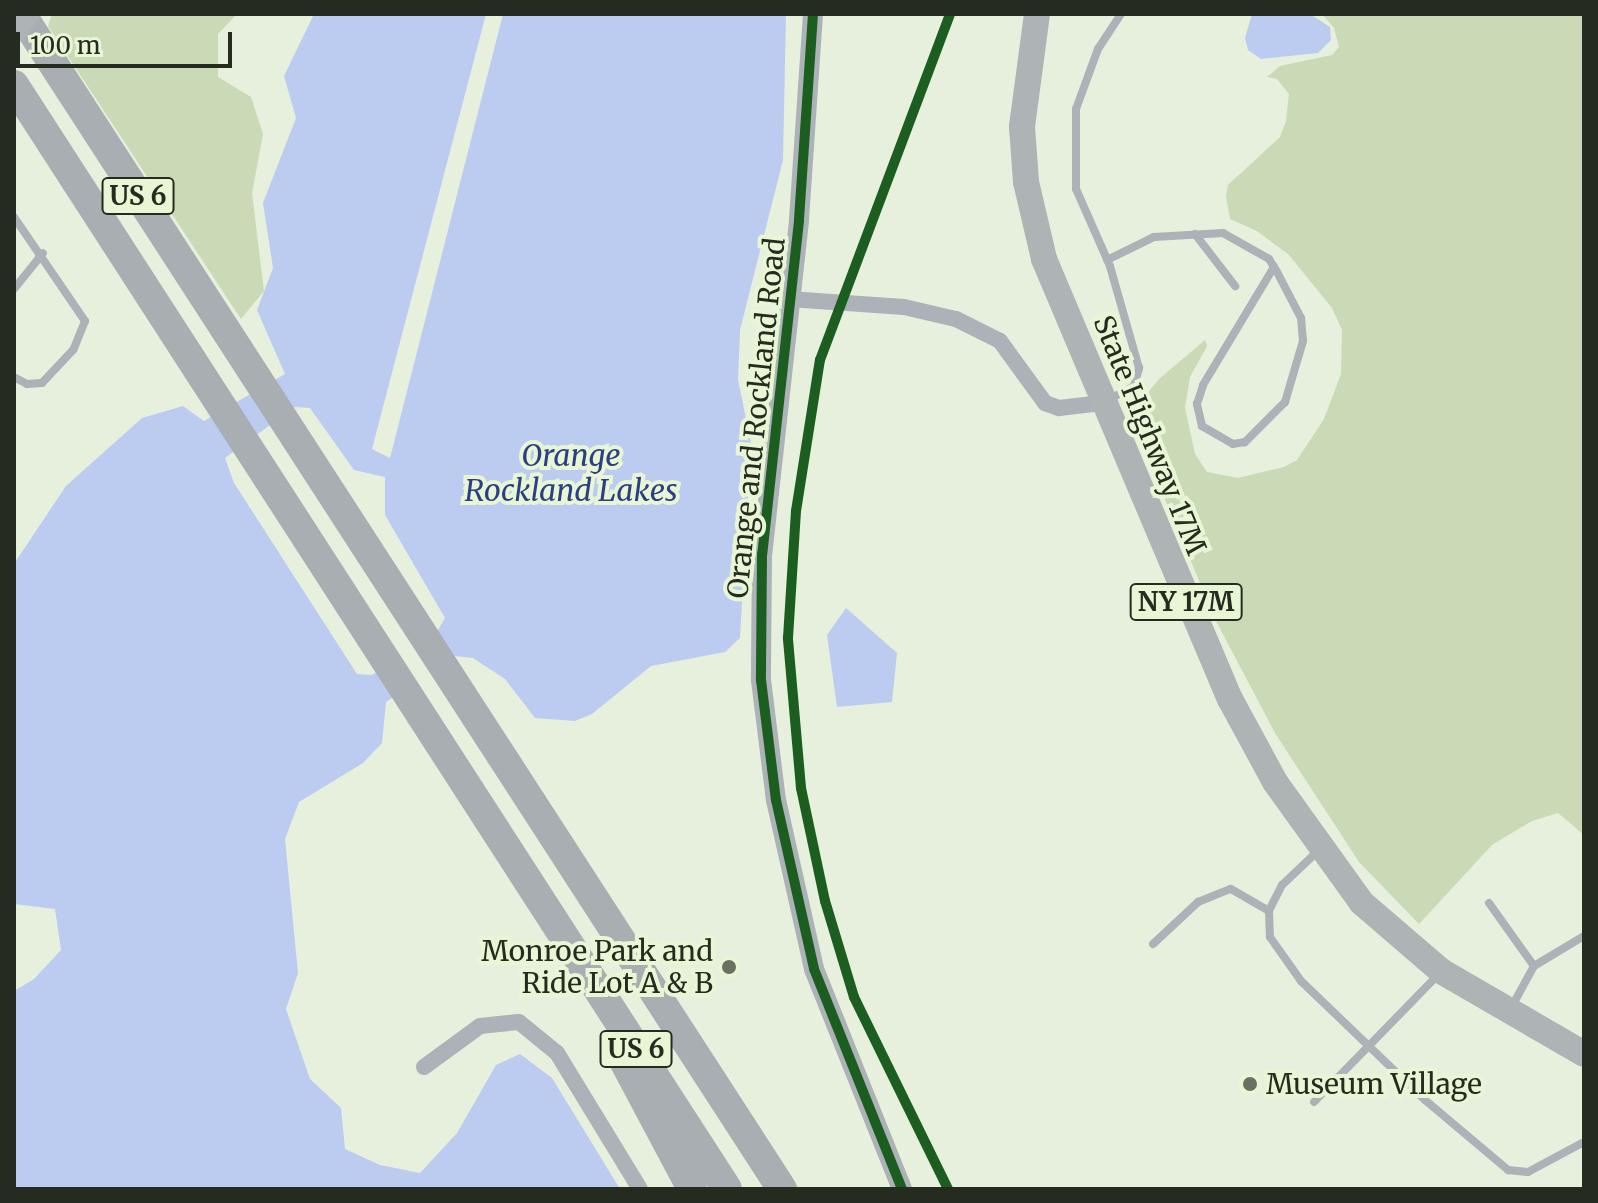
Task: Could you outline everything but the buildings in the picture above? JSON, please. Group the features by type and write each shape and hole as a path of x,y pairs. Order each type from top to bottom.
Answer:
{"highway":[{"name":"US 6","path":"24,14 782,1189"},
{"name":"US 6","path":"14,85 727,1189"},
{"path":"545,908 692,1189"},
{"path":"731,1112 795,1189"}],"main road":[{"path":"14,30 24,14"},
{"name":"State Highway 17M","path":"1037,14 1022,127 1026,182 1044,259 1102,403 1230,699 1320,849 1362,903 1441,971 1584,1054"}],"street":[{"name":"Orange and Rockland Road","path":"813,14 789,299 762,554 764,719 776,800 814,969 902,1189"},
{"path":"789,299 904,307 956,319 1000,341 1045,403 1059,408 1102,403"},
{"path":"424,1067 480,1026 519,1022 557,1053 640,1189"}],"lane":[{"path":"1102,403 1129,390 1140,375 1107,260 1076,189 1076,109 1098,49 1121,14"},
{"path":"14,217 43,253 85,321 84,332 42,383 27,384 14,377"},
{"path":"1107,260 1154,237 1195,234 1236,236 1274,267 1301,318 1301,351 1285,402 1245,442 1233,444 1202,426 1197,404 1207,378 1274,267"},
{"path":"1195,234 1235,286"},
{"path":"14,289 43,253"},
{"path":"1320,849 1282,885 1269,911 1270,937 1280,955 1370,1048 1508,1170 1528,1172 1584,1142"},
{"path":"1153,944 1198,902 1231,889 1269,911"},
{"path":"1489,903 1534,966"},
{"path":"1509,1012 1534,966 1584,936"},
{"path":"1314,1102 1370,1048 1441,971"}],"green space":[{"path":"52,14 237,14 218,34 218,77 251,97 263,134 252,193 264,291 241,319 48,26"},
{"path":"1322,14 1584,14 1584,835 1558,813 1532,821 1492,845 1419,924 1359,862 1275,733 1216,621 1133,423 1137,406 1159,379 1205,340 1207,346 1190,377 1185,408 1195,454 1207,472 1238,478 1284,467 1297,460 1324,419 1341,374 1342,330 1332,308 1289,255 1257,231 1230,219 1226,196 1228,185 1280,137 1286,121 1289,94 1277,79 1267,77 1280,66 1332,55 1339,47 1334,28"}],"water":[{"name":"Orange Rockland Lakes","path":"314,14 486,14 372,449 390,458 503,14 786,14 783,160 740,330 738,380 751,443 740,638 725,652 651,666 592,714 575,721 535,718 505,679 473,658 455,656 386,702 382,743 363,763 299,802 285,839 298,973 286,1009 310,1079 341,1108 345,1149 380,1165 420,1173 457,1133 496,1065 520,1054 552,1078 620,1189 14,1189 14,991 34,979 61,950 55,909 14,904 14,564 66,486 142,418 183,406 204,421 285,374 257,310 273,268 263,203 296,118 284,76","holes":["295,407 310,408 354,470 385,477 385,515 445,618 438,630 372,675 357,674 234,483 225,458"]},
{"path":"1252,14 1310,14 1330,27 1331,40 1318,53 1261,59 1248,50 1245,38"},
{"path":"846,608 897,653 892,702 837,707 827,635"}],"pier":[{"path":"435,627 437,673 413,688 374,669"}],"cycle path":[{"path":"813,14 799,221 762,554 761,680 776,800 814,969 902,1189"},
{"path":"948,1189 854,997 825,901 801,788 788,638 796,511 820,360 950,14"}],"place":[{"name":"Monroe Park and Ride Lot A & B","path":"729,967"},
{"name":"Museum Village","path":"1250,1084"}]}
